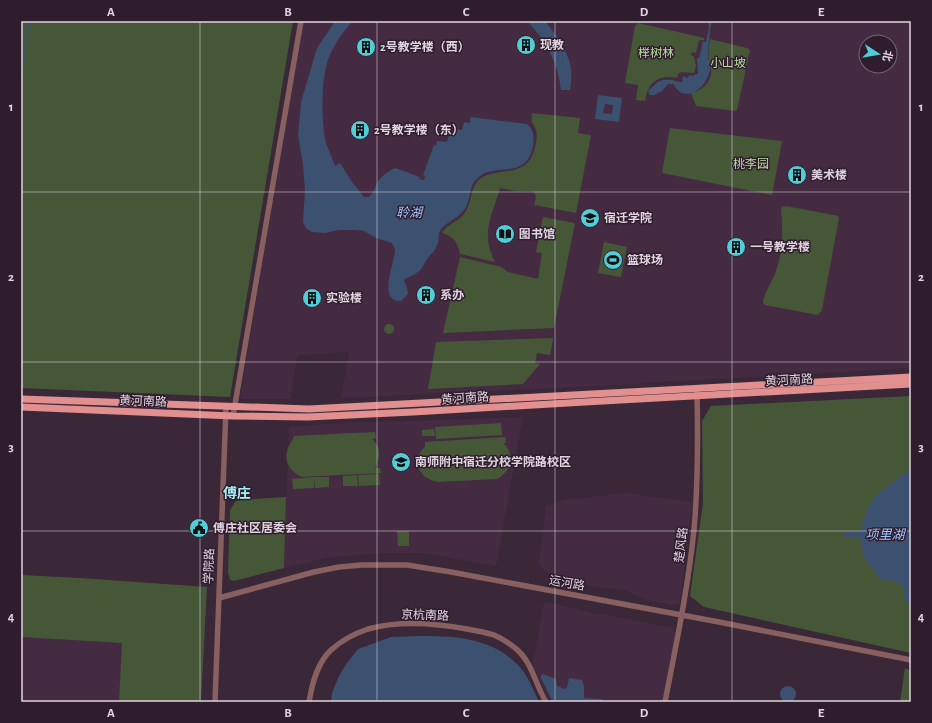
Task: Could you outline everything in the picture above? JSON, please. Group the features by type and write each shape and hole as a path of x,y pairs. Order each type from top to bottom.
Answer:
{"main road":[{"name":"黄河南路","path":"21,407 229,416 308,417 413,412 911,377"},
{"name":"黄河南路","path":"21,399 309,409 911,384"}],"street":[{"path":"229,416 234,407 301,21"},
{"name":"楚风路","path":"665,702 682,616 694,531 696,498 697,392"},
{"name":"学院路","path":"215,702 229,416 226,407"},
{"name":"运河路","path":"219,598 314,572 339,567 388,564 428,568 911,660"},
{"name":"京杭南路","path":"309,702 312,685 319,667 331,650 348,638 366,630 384,626 423,623 438,624 495,635 519,652 529,664 546,702"}],"shaded area":[{"name":"宿迁学院","path":"303,21 911,21 911,368 595,386 341,398 349,352 298,355 290,399 240,399"},
{"name":"南师附中宿迁分校学院路校区","path":"523,417 496,566 423,553 379,553 332,557 284,568 289,427 322,424"},
{"path":"625,493 692,502 679,604 672,605 644,599 627,591 566,582 554,577 544,570 539,564 546,506 564,500"},
{"path":"544,602 575,608 597,615 603,614 673,628 675,634 663,702 550,702 533,663"},
{"path":"21,637 123,643 119,702 21,702"}],"green space":[{"path":"21,21 293,21 230,397 21,388"},
{"name":"榉树林","path":"638,23 704,38 704,40 699,40 696,53 692,52 691,55 694,57 696,66 694,73 681,72 678,74 677,78 664,77 655,81 651,84 646,94 645,101 636,100 638,85 625,83 635,26"},
{"name":"小山坡","path":"710,39 750,50 736,111 696,106 691,93 705,86 710,79"},
{"path":"532,113 580,118 578,133 591,135 576,213 534,205 536,195 532,192 500,188 491,216 488,233 488,242 495,262 460,254 455,240 442,233 466,211 473,190 481,178 493,173 519,168 529,161 534,152 537,136 532,121"},
{"name":"桃李园","path":"670,128 782,141 772,195 662,173"},
{"path":"786,206 838,216 839,218 822,310 818,315 765,305 763,303 775,275 780,256 782,240 781,210 782,207"},
{"path":"543,217 575,223 554,328 443,333 460,257 501,267 508,272 538,279 542,253 536,252"},
{"name":"篮球场","path":"604,242 627,247 621,277 598,273"},
{"path":"387,324 391,324 393,325 393,333 387,334 384,331 384,327"},
{"path":"553,338 550,355 537,353 535,363 540,364 523,384 428,389 436,342"},
{"path":"911,396 911,653 704,607 690,596 703,503 702,421 711,406"},
{"path":"501,423 502,435 436,439 435,427"},
{"path":"434,429 435,436 422,436 422,430"},
{"path":"375,432 376,438 372,439 377,445 379,456 375,468 380,468 381,473 302,477 289,467 286,455 288,447 294,436"},
{"path":"505,437 506,443 503,443 510,452 511,457 506,472 497,479 438,482 424,476 419,469 418,458 419,454 425,447 425,442"},
{"path":"379,474 380,485 359,486 358,475"},
{"path":"357,475 358,486 343,486 343,476"},
{"path":"314,477 329,477 329,487 315,488"},
{"path":"314,477 314,488 293,489 292,479"},
{"path":"286,497 284,568 234,581 230,580 228,572 230,510 235,502 238,500"},
{"path":"397,531 409,531 409,546 398,546"},
{"path":"21,575 207,587 201,702 119,702 122,643 21,637"},
{"path":"905,668 911,671 911,702 900,702"}],"water":[{"name":"聆湖","path":"335,21 353,21 335,44 328,60 324,78 322,101 324,134 335,166 340,163 364,197 368,197 372,194 380,178 395,168 420,177 419,179 424,180 425,176 423,175 434,145 436,146 437,141 447,142 449,135 455,136 456,129 462,130 464,122 470,123 471,117 527,124 533,134 533,146 529,157 524,164 510,169 486,173 476,180 473,184 468,203 464,211 441,229 436,248 426,260 421,270 404,280 408,294 401,301 394,300 390,295 388,288 395,254 395,249 392,243 376,238 364,231 339,230 325,233 312,232 306,228 303,222 305,190 298,135 301,102 317,48"},
{"path":"527,21 545,21 561,43 571,68 570,90 561,90 557,70 550,52 540,36"},
{"path":"708,21 712,21 708,55 710,67 708,77 705,82 701,87 692,93 682,93 678,91 673,84 668,84 662,91 654,95 650,95 648,91 658,82 663,80 674,80 682,82 683,76 688,78 689,75 693,76 698,73 697,58 699,58 703,41 706,42 709,28"},
{"path":"598,95 622,98 619,122 595,119","holes":["605,104 613,105 612,114 603,113"]},
{"name":"项里湖","path":"911,469 911,607 904,598 905,593 902,585 894,581 880,579 864,557 859,537 844,537 844,535 846,532 860,531 867,511 875,497 882,490"},
{"path":"418,636 471,640 496,649 522,669 539,702 331,702 332,693 338,678 346,664 358,649 391,637"},
{"path":"543,674 556,679 557,686 565,689 567,688 569,678 582,680 584,687 584,698 601,699 606,702 553,702 541,678 541,675"},
{"path":"788,686 794,688 796,694 794,700 788,702 782,700 780,694 782,688"}],"waterway":[{"path":"21,82 29,21"}],"place":[{"name":"现教","path":"526,45"},
{"name":"2号教学楼（西）","path":"366,47"},
{"name":"2号教学楼（东）","path":"360,130"},
{"name":"美术楼","path":"797,175"},
{"name":"宿迁学院","path":"590,218"},
{"name":"图书馆","path":"505,234"},
{"name":"一号教学楼","path":"736,247"},
{"name":"篮球场","path":"613,260"},
{"name":"系办","path":"426,295"},
{"name":"实验楼","path":"312,298"},
{"name":"南师附中宿迁分校学院路校区","path":"401,462"},
{"name":"傅庄社区居委会","path":"199,528"}],"district":[{"name":"傅庄","path":"237,493"}]}
